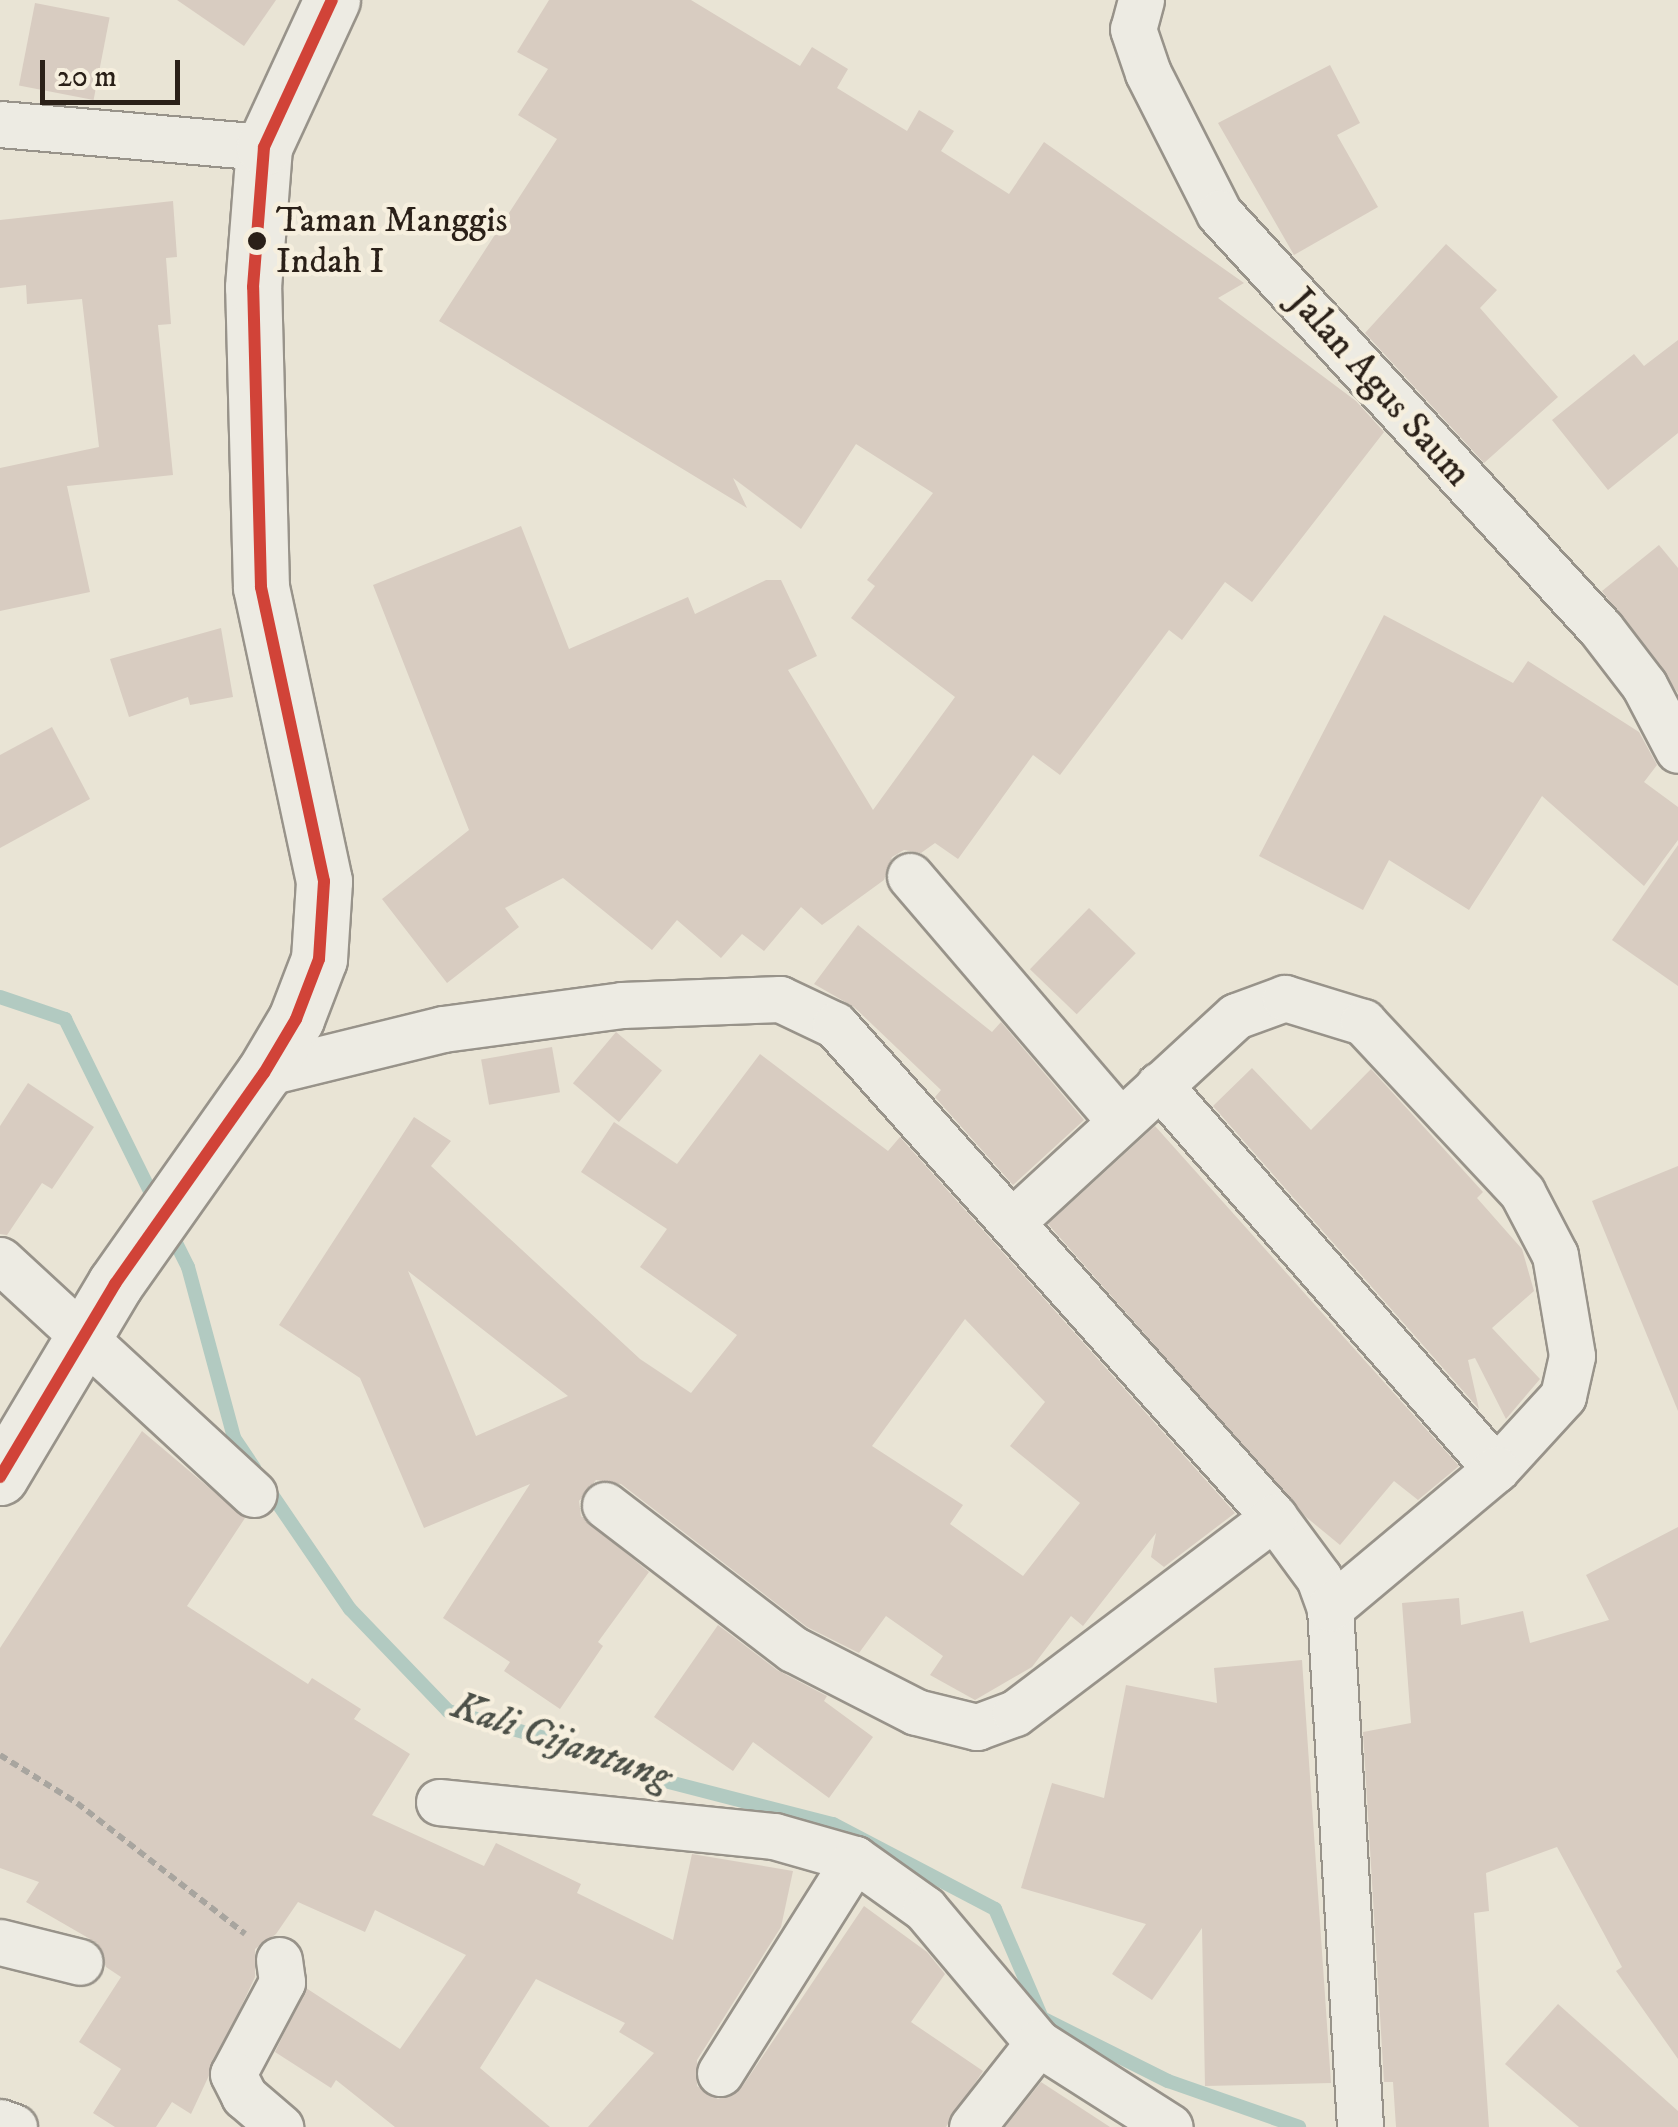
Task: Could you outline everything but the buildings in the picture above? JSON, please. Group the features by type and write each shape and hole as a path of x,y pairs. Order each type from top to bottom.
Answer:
{"main road":[{"path":"0,1477 114,1284 252,1093 310,988 324,907 261,588 253,287 264,147 332,0"}],"street":[{"name":"Jalan Agus Saum","path":"1141,0 1133,29 1148,73 1219,213 1600,629 1644,684 1678,750"},
{"path":"0,124 264,147"},
{"path":"910,876 1119,1120"},
{"path":"252,1093 443,1029 550,1012 780,999 835,1025 1014,1220 1274,1517 1318,1578 1330,1608 1359,2120"},
{"path":"1014,1220 1236,1016 1264,1002 1326,1006 1363,1022 1522,1192 1555,1255 1570,1372 1558,1407 1496,1469 1330,1608"},
{"path":"1159,1085 1496,1469"},
{"path":"0,1260 254,1494"},
{"path":"606,1505 793,1649 916,1712 977,1727 1015,1713 1274,1517"},
{"path":"440,1802 774,1836 855,1859 925,1909 1038,2043 1170,2127"},
{"path":"720,2073 855,1859"},
{"path":"0,1942 80,1962"},
{"path":"279,1960 282,1982 233,2080 280,2127"},
{"path":"972,2127 1038,2043"},
{"path":"0,2122 14,2127"}],"path":[{"path":"0,1756 77,1803 279,1960"}],"waterway":[{"name":"Kali Cijantung","path":"0,997 65,1019 156,1203"},
{"name":"Kali Cijantung","path":"170,1231 188,1267 234,1438 254,1468"},
{"name":"Kali Cijantung","path":"266,1486 350,1609 448,1711 573,1746 630,1772 833,1824 995,1909 1042,2018 1168,2081 1299,2127"}],"transit line":[{"path":"0,1477 115,1284 264,1073 296,1019 319,959 324,881 261,587 253,287 264,147 332,0"}],"place":[{"name":"Taman Manggis Indah I","path":"257,241"}]}
